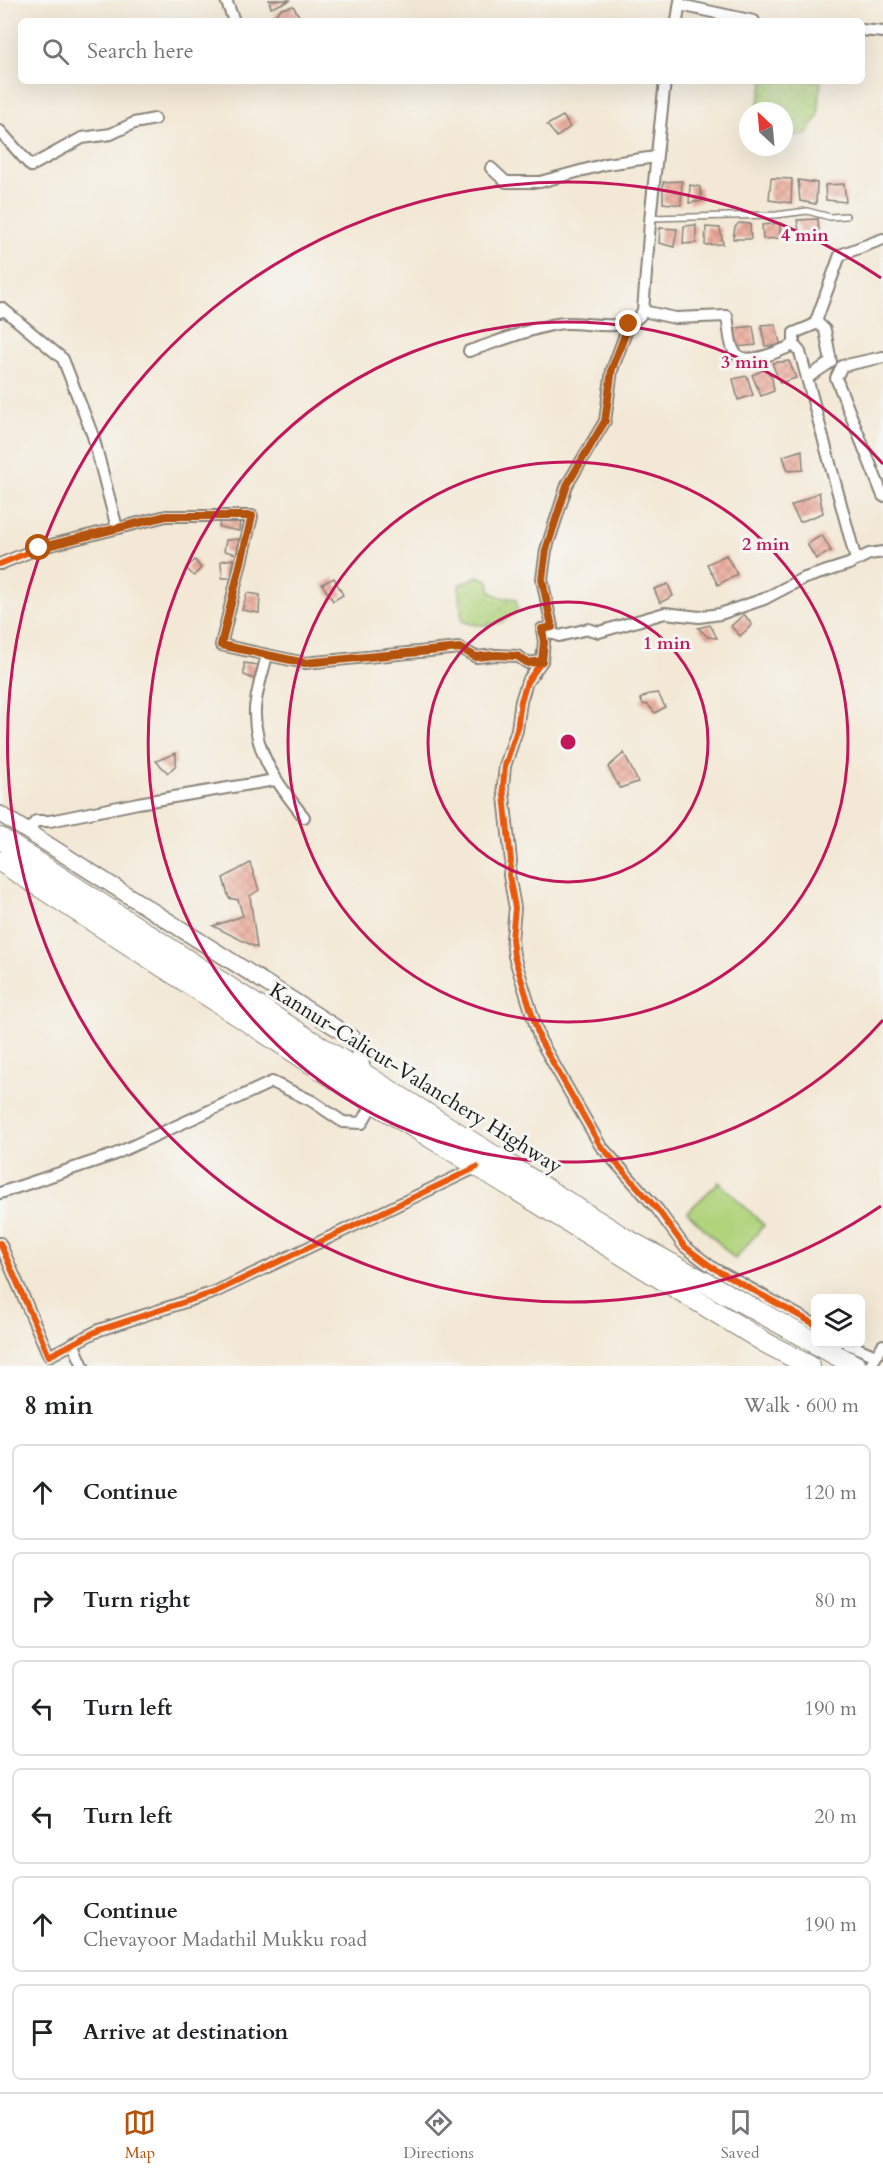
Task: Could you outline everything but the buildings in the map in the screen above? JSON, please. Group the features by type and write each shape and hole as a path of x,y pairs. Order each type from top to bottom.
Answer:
{"highway":[{"name":"Kannur-Calicut-Valanchery Highway","path":"0,838 363,1073 626,1239 811,1340"},
{"name":"Kannur-Calicut-Valanchery Highway","path":"2,864 373,1103 766,1343 810,1366"},
{"name":"Kannur-Calicut-Valanchery Highway","path":"825,1348 856,1366"}],"street":[{"path":"226,0 233,18"},
{"path":"678,18 680,3 742,18"},
{"path":"865,30 883,32"},
{"path":"469,351 563,322 629,324 640,317 644,311 650,218 665,84"},
{"path":"0,131 31,166 82,138 111,134 134,123 155,119"},
{"path":"491,168 506,182 540,182 606,164 656,157"},
{"path":"815,324 840,255 883,239"},
{"path":"0,312 2,308 63,358 93,436 117,528"},
{"path":"644,311 675,318 727,316 733,351 741,358 749,360 794,345"},
{"path":"807,378 831,362 825,330 818,323 794,333 794,345 800,352 807,378 856,560"},
{"path":"542,629 552,627 542,579 546,550 556,513 567,485 605,421 612,369 629,324"},
{"path":"883,357 842,366 836,378 883,496"},
{"path":"0,564 39,548 166,516 252,516 221,645 305,663 460,648 476,657 507,655 517,656 528,663 542,661"},
{"path":"542,629 559,636 588,629 599,632 665,613 699,617 720,615 764,599 802,579 868,554 883,552"},
{"path":"542,629 544,642 542,661 527,682 521,701 517,730 505,766 503,786 511,861 509,874 515,908 512,939 514,956 540,1040 600,1145 658,1210 684,1246 713,1268 811,1322"},
{"path":"267,655 255,709 258,740 275,780 304,818"},
{"path":"28,831 36,821 50,821 138,802 275,780"},
{"path":"0,814 357,1041 363,1073"},
{"path":"0,1193 113,1155 272,1082 312,1101 343,1122 362,1123 373,1103"},
{"path":"0,1243 49,1356 99,1330 215,1292 477,1167"},
{"path":"73,1343 83,1366"},
{"path":"870,1366 883,1345"},
{"path":"857,1348 876,1356"}],"lane":[{"path":"650,218 776,215 807,211 830,217 846,216"}],"green space":[{"path":"763,84 821,84 818,117 806,135 793,135 793,102 758,102"},
{"path":"478,576 489,581 491,592 500,597 516,599 518,611 505,620 491,625 477,625 462,621 459,585"},
{"path":"719,1182 764,1225 735,1259 687,1212"}],"cycle path":[{"path":"0,564 39,548 166,516 252,516 221,645 305,663 460,648 476,657 517,656 528,663 542,661"},
{"path":"542,629 544,642 542,661 527,682 521,701 517,730 505,766 503,786 511,861 509,875 515,908 512,939 514,956 540,1040 600,1145 658,1210 684,1246 713,1268 811,1322"},
{"path":"0,1243 49,1356 99,1330 215,1292 477,1167"}],"route":[{"path":"39,548 166,516 252,516 221,645 305,663 460,648 476,657 517,656 528,663 542,661 544,642 542,629 552,627 549,602 542,579 546,550 556,513 567,485 605,421 612,369 629,324"}]}
